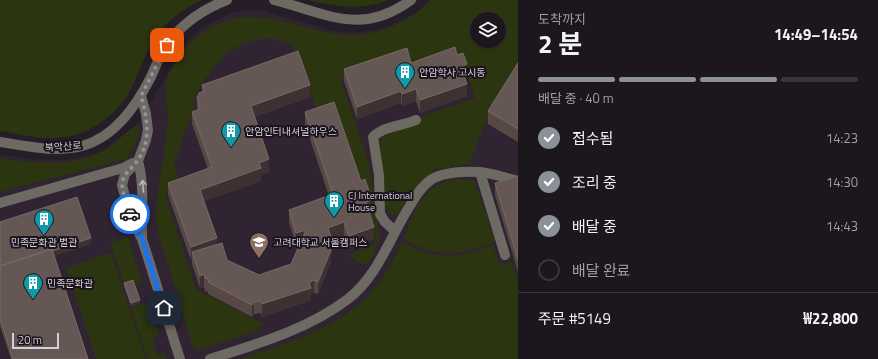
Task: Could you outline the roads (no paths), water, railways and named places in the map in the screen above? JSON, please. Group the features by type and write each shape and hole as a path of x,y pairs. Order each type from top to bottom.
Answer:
{"street":[{"name":"북악산로","path":"0,142 30,147 60,148 81,146 108,133 132,110 141,96 167,45 182,28 204,10 228,0"},
{"path":"274,0 336,19 356,21 392,12 411,0"},
{"path":"141,96 146,114 148,130 138,161 125,174 122,185 131,218 142,239 180,359"},
{"path":"394,230 385,222 380,214 379,176 374,138 379,131 404,125 416,120"},
{"path":"0,203 123,168 138,161"},
{"path":"138,161 142,177 143,194 142,239"},
{"path":"480,172 505,255"},
{"path":"210,359 273,339 316,319 348,299 371,276 382,259 394,230 414,198 434,178 448,174 480,172 517,178"}],"place":[{"name":"안암학사 고시동","path":"405,89"},
{"name":"안암인터내셔널하우스","path":"231,148"},
{"name":"CJ International House","path":"334,218"},
{"name":"민족문화관 별관","path":"44,236"},
{"name":"고려대학교 서울캠퍼스","path":"259,259"},
{"name":"민족문화관","path":"33,300"}]}
